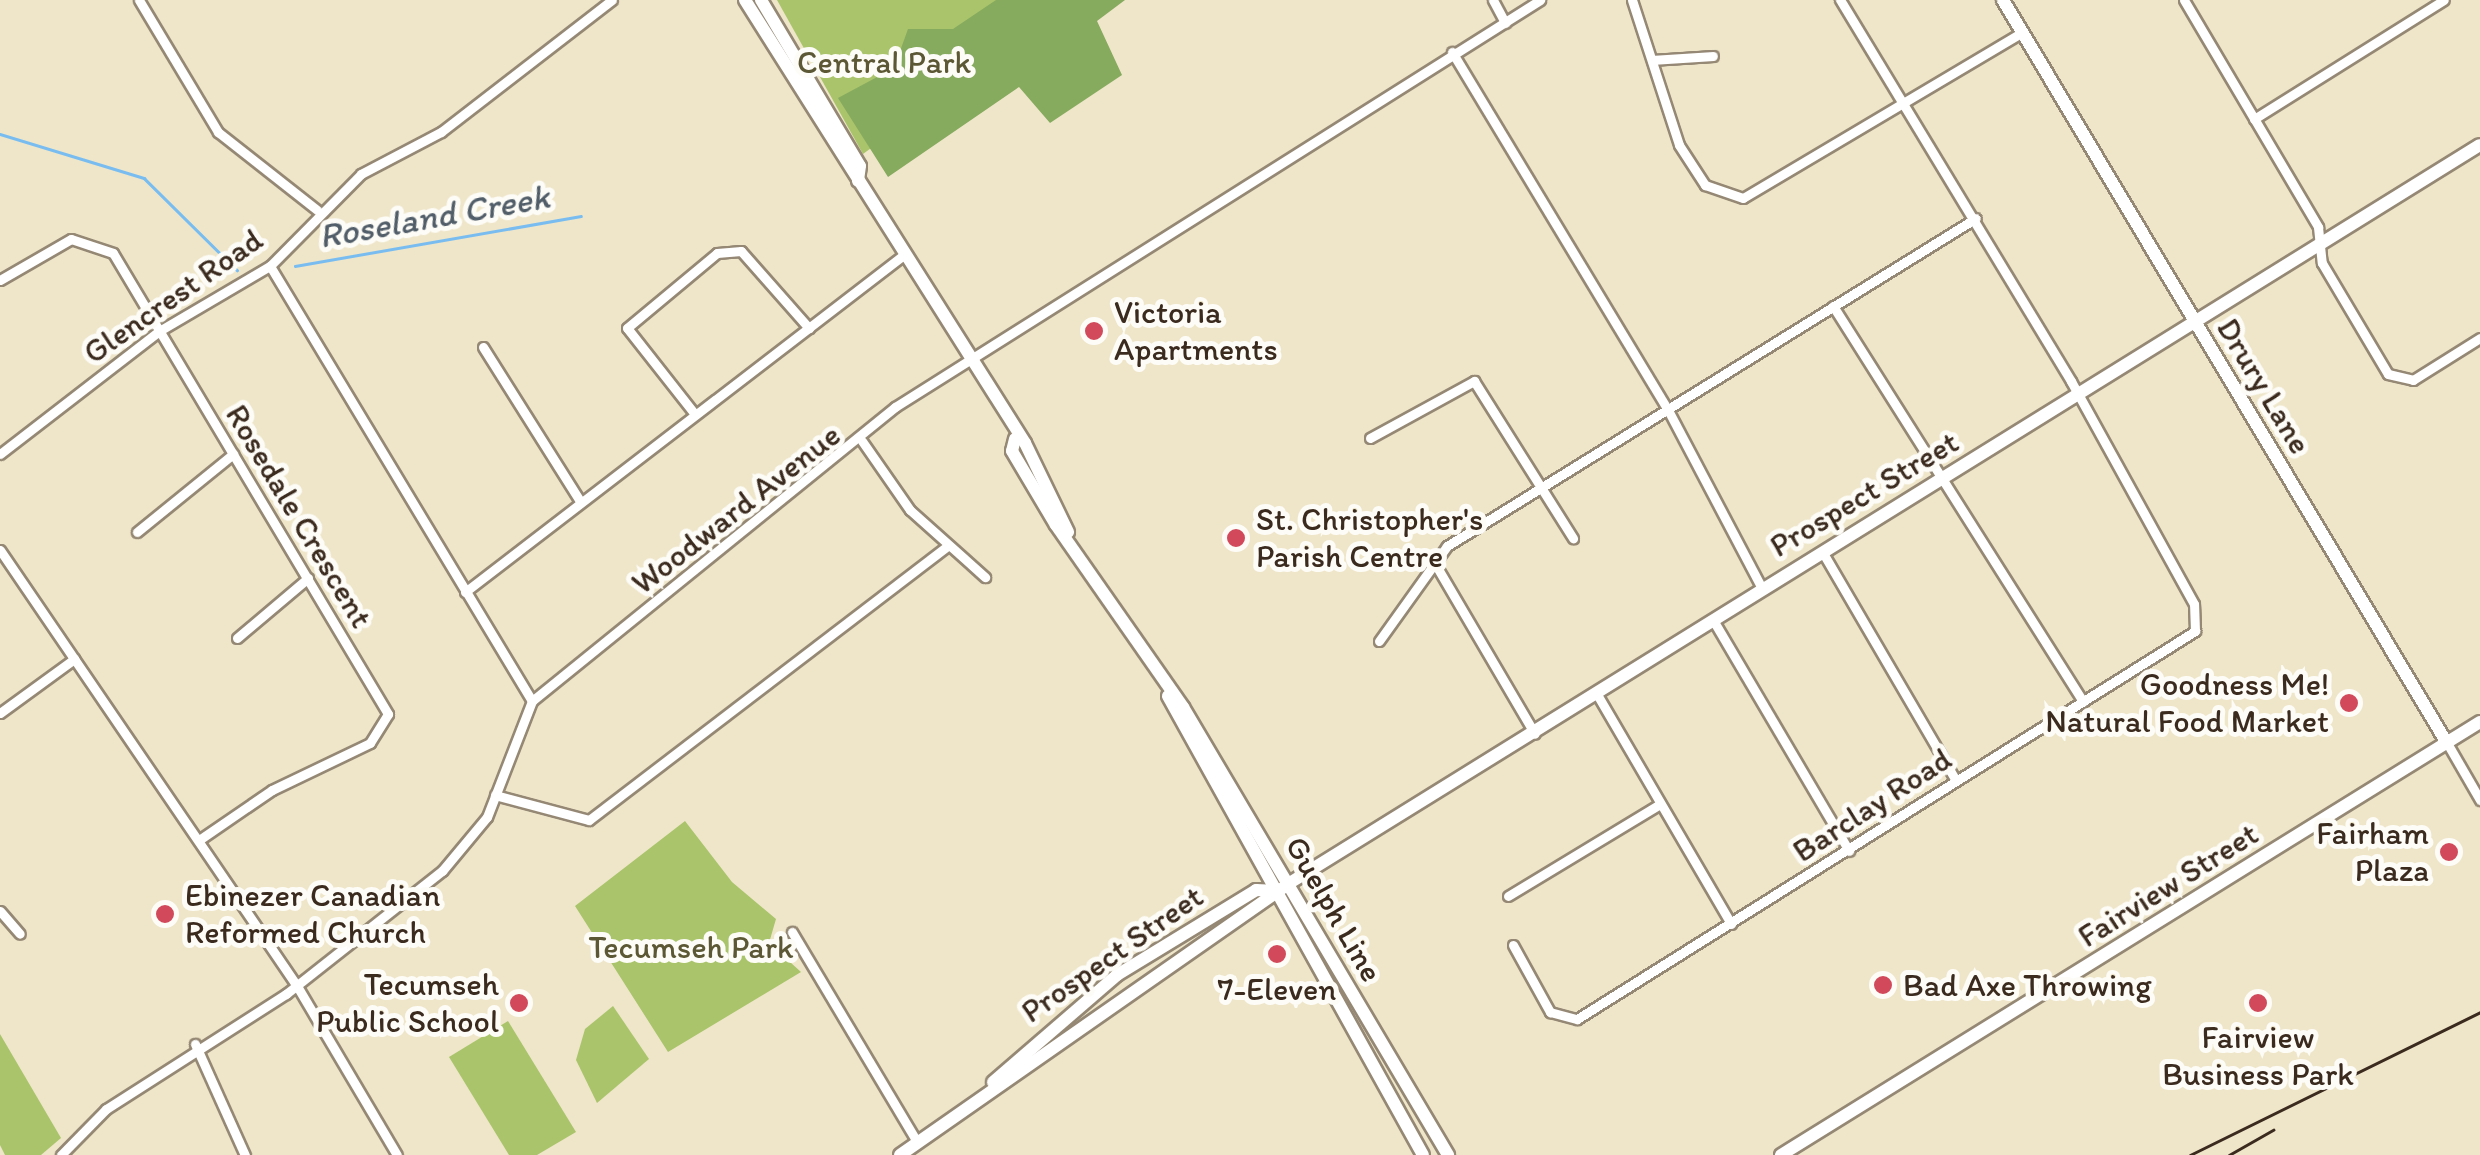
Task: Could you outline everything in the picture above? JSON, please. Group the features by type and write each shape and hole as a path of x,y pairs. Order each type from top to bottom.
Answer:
{"street":[{"path":"139,0 218,132 318,210"},
{"name":"Glencrest Road","path":"0,454 159,330 270,266 318,210 468,114 612,0"},
{"name":"Guelph Line","path":"746,0 1014,439 1060,504 1068,532 1168,696 1169,714 1448,1155"},
{"name":"Guelph Line","path":"762,0 860,166 858,181"},
{"path":"1493,0 1505,23"},
{"name":"Woodward Avenue","path":"532,701 965,357 1540,0"},
{"path":"1632,0 1679,145 1705,185 1729,197 1756,194 2021,32"},
{"path":"1840,0 1976,218 2074,396"},
{"name":"Drury Lane","path":"2003,0 2480,800"},
{"path":"2202,0 2186,4 2254,119 2320,245 2322,263 2399,382 2480,338"},
{"path":"2254,119 2444,0"},
{"path":"1452,52 1668,410 1762,588"},
{"path":"1652,60 1714,56"},
{"name":"Prospect Street","path":"900,1155 992,1084 1117,975 1256,890 1282,888 1598,696 1762,588 2480,145"},
{"path":"1379,641 1434,562 1542,489 1976,218"},
{"name":"Rosedale Crescent","path":"0,280 49,247 94,243 113,254 388,714 385,732 199,840"},
{"path":"694,413 627,328 717,253 741,251 809,328"},
{"path":"465,592 901,257"},
{"path":"61,1155 196,1044 297,986 442,872 495,795 532,701 270,266"},
{"path":"1834,306 2083,702"},
{"path":"483,347 580,501"},
{"path":"1370,438 1474,381 1574,538"},
{"name":"Barclay Road","path":"1513,945 1562,1020 1732,924 2195,632 2199,618 2074,396"},
{"path":"862,441 947,546 985,577"},
{"path":"137,532 232,454"},
{"path":"495,795 590,820 947,546"},
{"path":"0,550 297,986 397,1155"},
{"path":"1822,553 1956,781"},
{"path":"1434,562 1535,734"},
{"path":"236,638 308,578"},
{"path":"1713,620 1849,851"},
{"path":"0,714 74,659"},
{"path":"1598,696 1732,924"},
{"name":"Fairview Street","path":"1781,1155 2480,722"},
{"path":"1508,896 1660,804"},
{"name":"Guelph Line","path":"1282,888 1423,1155"},
{"path":"0,911 20,934"},
{"path":"792,932 916,1142"},
{"path":"196,1044 245,1155"}],"green space":[{"name":"Central Park","path":"777,0 1072,0 863,154"},
{"path":"996,0 1125,0 1097,21 1122,75 1050,123 1019,87 888,177 838,98 894,68 908,29 953,29"},
{"name":"Tecumseh Park","path":"685,821 732,882 776,919 769,943 801,972 668,1052 575,906"},
{"path":"613,1006 649,1059 597,1103 576,1060 585,1029"},
{"path":"508,1021 576,1132 537,1155 509,1155 449,1057"},
{"path":"0,1034 61,1138 41,1155 5,1155 0,1145"}],"waterway":[{"name":"Roseland Creek","path":"0,134 144,178 237,270"},
{"name":"Roseland Creek","path":"295,266 581,216"}],"railway":[{"path":"2190,1155 2480,1012"},
{"path":"2229,1155 2273,1130"}],"place":[{"name":"Victoria Apartments","path":"1094,331"},
{"name":"St. Christopher's Parish Centre","path":"1236,538"},
{"name":"Goodness Me! Natural Food Market","path":"2349,703"},
{"name":"Fairham Plaza","path":"2449,852"},
{"name":"Ebinezer Canadian Reformed Church","path":"165,914"},
{"name":"7-Eleven","path":"1277,954"},
{"name":"Bad Axe Throwing","path":"1883,985"},
{"name":"Tecumseh Public School","path":"519,1003"},
{"name":"Fairview Business Park","path":"2258,1003"}]}
